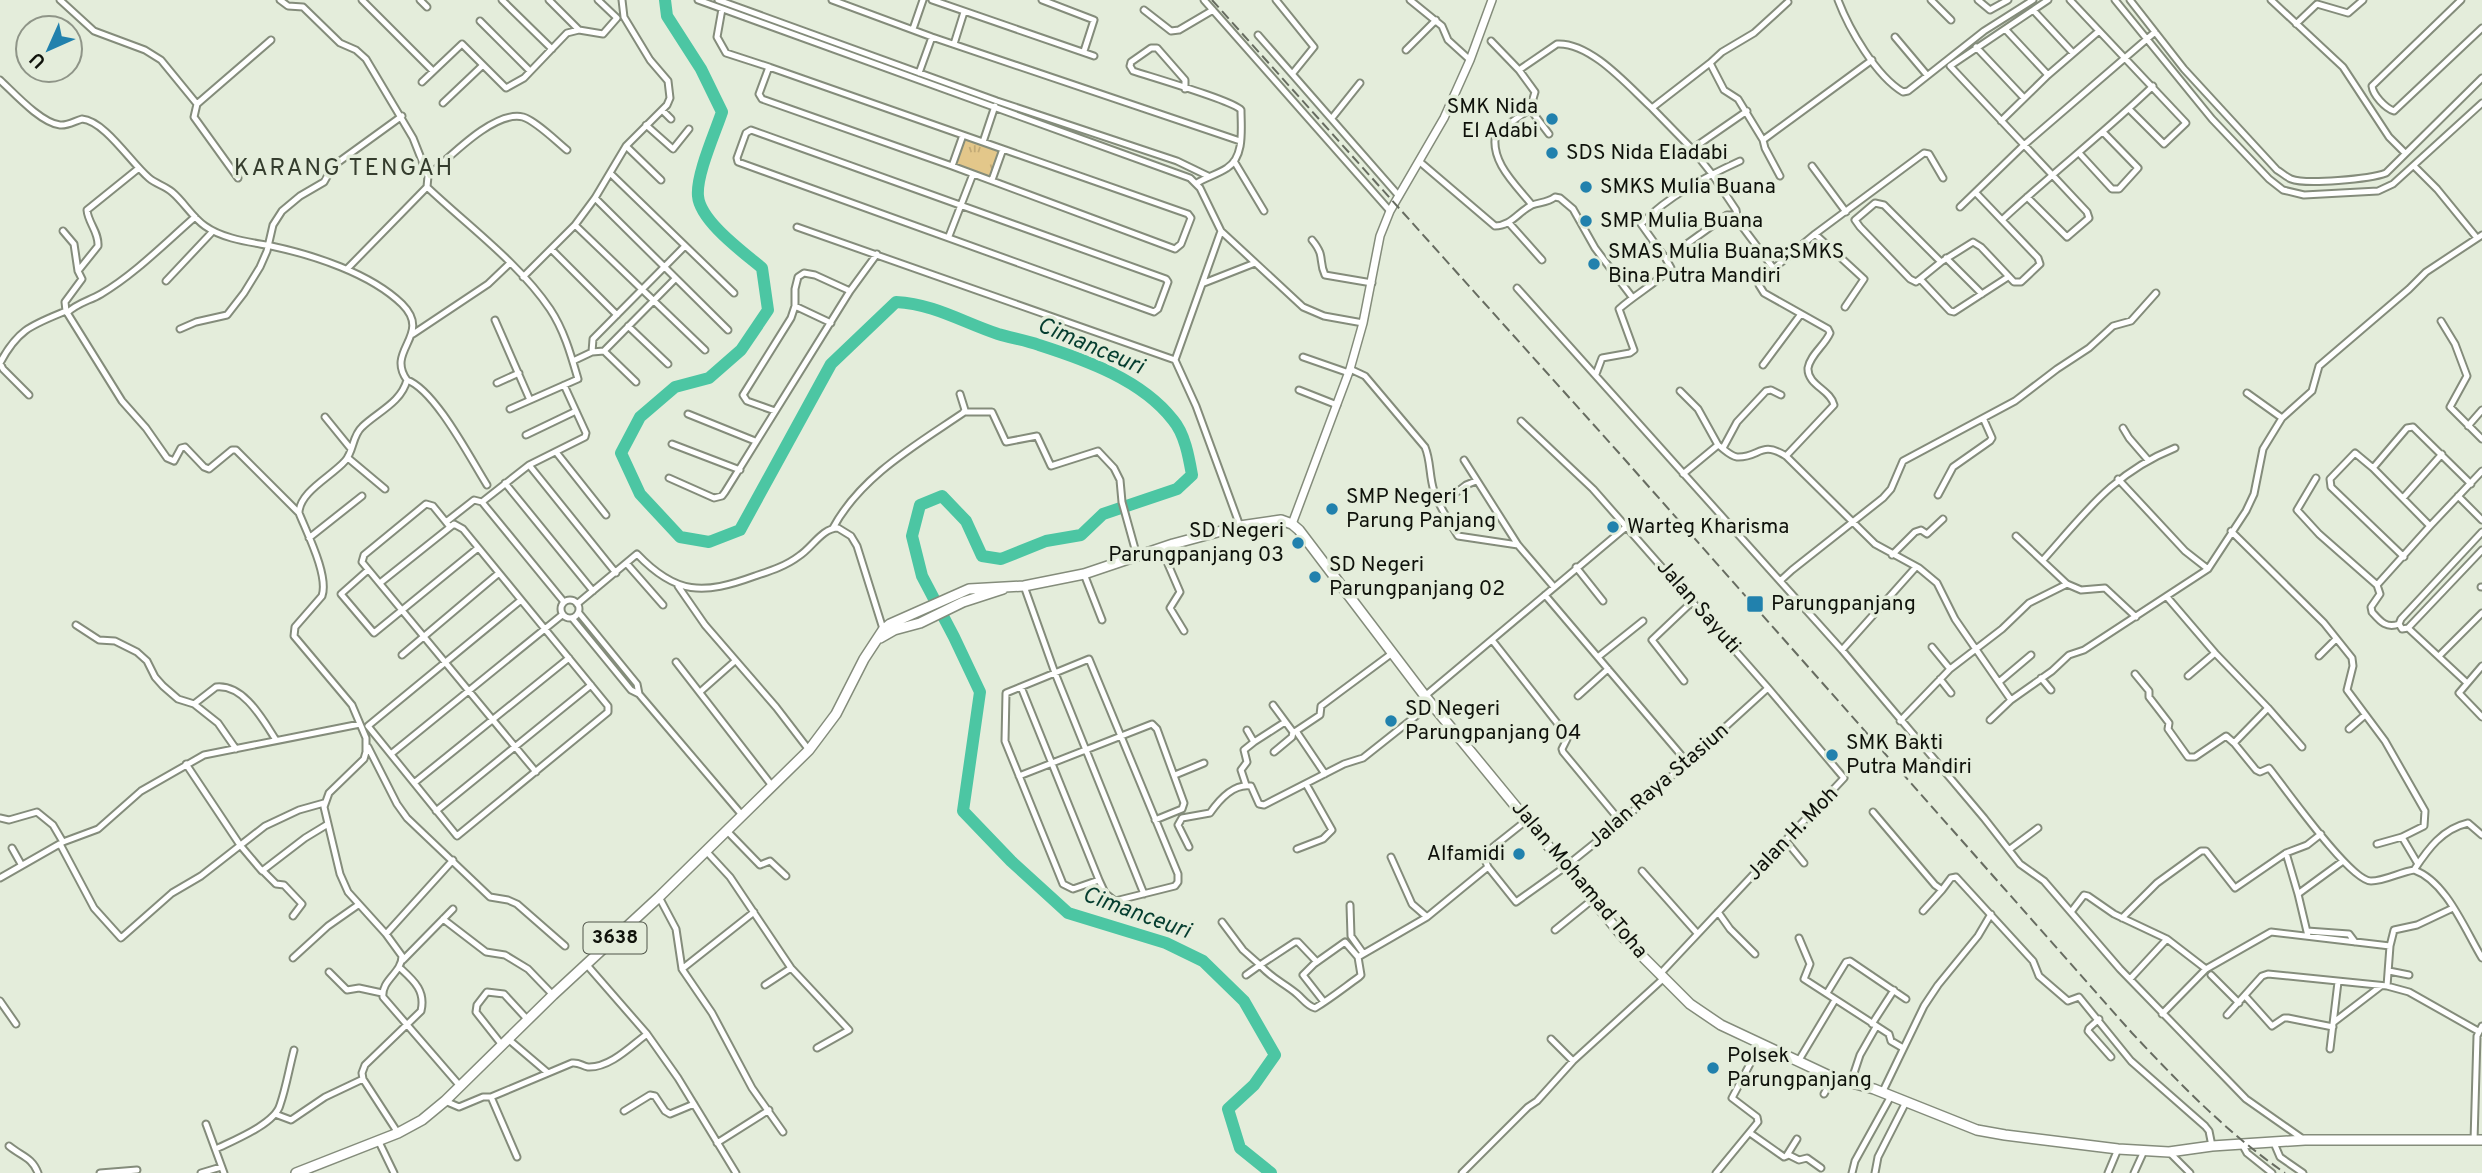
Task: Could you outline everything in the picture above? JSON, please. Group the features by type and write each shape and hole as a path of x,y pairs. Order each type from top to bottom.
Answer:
{"main road":[{"path":"882,634 897,620 958,593 981,587 1024,586 1084,574 1161,548 1240,526 1269,521 1292,524"},
{"name":"Jalan Mohamad Toha","path":"1292,524 1391,653 1623,937 1690,1004 1708,1017 1760,1045 1799,1060 1834,1078 1887,1094 1977,1129 2006,1135 2118,1149 2169,1152 2212,1146 2305,1140 2478,1141"},
{"path":"882,634 920,623 963,602 1007,587"},
{"name":"3638","path":"296,1173 398,1133 422,1120 445,1101 527,1019 659,898 809,750 836,714 864,659 882,634"}],"street":[{"path":"60,0 93,31 145,50 161,60 197,104"},
{"path":"280,0 288,6 303,6 340,43 363,56 414,138 428,176 427,187 347,269"},
{"path":"362,0 433,71"},
{"path":"420,0 427,7"},
{"path":"502,0 552,49"},
{"path":"548,0 579,30"},
{"path":"422,82 461,44 506,88 524,78 567,33 579,30 603,34 617,18 598,0"},
{"path":"523,277 576,225 626,146 662,110 670,98 667,81 650,60 624,17 622,0"},
{"path":"698,0 1182,174 1197,183 1221,232 1312,313 1363,323"},
{"path":"718,0 1177,162 1208,176"},
{"path":"832,0 932,37 1240,141"},
{"path":"913,29 923,0"},
{"path":"932,0 1094,55"},
{"path":"1042,0 1094,20 1084,51"},
{"path":"1204,0 1390,211"},
{"path":"1276,0 1287,10 1314,47 1293,73"},
{"path":"1410,0 1445,28 1448,40 1470,60"},
{"path":"1292,524 1349,371 1363,323 1380,236 1390,211 1444,118 1470,60 1492,0"},
{"path":"1838,0 1852,32 1872,60 1903,92 1908,91 1984,31 2033,0"},
{"path":"1931,0 1951,20"},
{"path":"1978,0 1990,10 2008,0"},
{"path":"2027,197 2065,236 2070,237 2089,218 1951,68 1951,64 2049,0"},
{"path":"2070,0 2185,120 2185,126 2166,143 2161,143 2129,109"},
{"path":"2115,0 2212,119 2269,179 2283,190 2304,195 2378,191 2393,184 2482,103"},
{"path":"2130,0 2184,69 2277,170 2292,180 2373,178 2386,173 2482,78"},
{"path":"2271,0 2347,72 2389,137 2405,153"},
{"path":"2296,24 2317,4 2348,13 2363,0"},
{"path":"2461,0 2384,73 2372,86 2373,92 2393,111 2482,28"},
{"path":"1652,108 1722,52 1754,33 1788,2"},
{"path":"722,9 716,37 726,53 769,66 1188,214 1191,218 1181,244 1175,249 992,180 762,99 760,94 769,66"},
{"path":"1144,10 1171,31 1179,30 1213,10"},
{"path":"2034,11 2073,53"},
{"path":"954,44 964,12"},
{"path":"1406,50 1436,20"},
{"path":"481,21 530,71"},
{"path":"2006,30 2048,75"},
{"path":"2001,121 2048,75 2099,32"},
{"path":"1960,207 2024,145 2155,32"},
{"path":"1258,35 1399,196"},
{"path":"917,79 932,37"},
{"path":"1895,37 1927,75"},
{"path":"238,178 194,117 197,104 271,40"},
{"path":"1491,41 1520,70 1535,92 1530,109 1496,133 1495,139 1504,170 1532,205"},
{"path":"1520,70 1551,46 1568,44 1594,57 1652,108 1692,149 1712,174 1736,210 1736,215 1774,269"},
{"path":"1976,47 2024,98"},
{"path":"1185,89 1185,80 1157,48 1151,48 1131,62 1133,71 1185,89 1239,106 1239,152 1228,168 1197,183"},
{"path":"1763,140 1872,60"},
{"path":"1710,63 1724,90 1736,96 1747,111 1780,176"},
{"path":"443,103 483,65"},
{"path":"0,80 41,116 57,125 66,125 82,118 95,122 150,180 173,192 195,217 213,231 254,244 268,245 325,260 347,269 390,294 404,306 414,323 413,334 400,362 400,369 407,380 415,383 430,398 487,485"},
{"path":"1332,118 1360,83"},
{"path":"2002,220 2152,86"},
{"path":"983,142 997,100"},
{"path":"1530,109 1549,134"},
{"path":"662,110 671,118"},
{"path":"1692,149 1747,111"},
{"path":"180,329 196,322 227,315 249,286 268,245 273,225 282,211 300,196 324,182 333,166 402,116"},
{"path":"428,176 477,134 500,120 510,118 521,117 529,120 567,150"},
{"path":"646,125 673,149 689,129"},
{"path":"751,131 960,206 1166,279 1168,282 1158,309 1154,312 738,162 737,158 746,132 751,131"},
{"path":"2079,153 2112,189 2119,189 2138,168 2103,132"},
{"path":"952,166 962,135"},
{"path":"626,146 661,180"},
{"path":"992,180 1003,149"},
{"path":"1786,456 1834,405 1832,398 1812,379 1808,370 1830,331 1761,289 1760,280 1815,234 1926,152 1943,178"},
{"path":"1234,161 1264,211"},
{"path":"1596,374 1602,358 1630,353 1634,349 1619,309 1632,297 1657,282 1671,268 1641,223 1654,209 1712,174 1740,161"},
{"path":"1420,162 1495,226 1509,223 1532,205 1548,202 1555,197 1560,198 1573,209 1595,248 1632,297"},
{"path":"1812,166 1846,212"},
{"path":"1990,720 2011,700 2073,652 2084,650 2208,569 2246,512 2254,494 2263,449 2282,418 2312,391 2319,366 2426,272 2479,237 2414,166"},
{"path":"78,271 99,246 88,210 139,168"},
{"path":"610,173 734,293"},
{"path":"949,236 973,174"},
{"path":"427,187 523,277 554,316 573,361 578,379 510,409"},
{"path":"1976,193 2040,262 2021,282 2014,282 2008,277 1976,243 1969,243 1943,260 1916,282 1910,279 1855,220 1875,203 1884,205 1943,260 1982,295"},
{"path":"595,198 728,330"},
{"path":"1666,260 1727,215 1736,215"},
{"path":"29,395 0,363 13,340 43,320 100,295 144,262 195,217"},
{"path":"1509,223 1542,260"},
{"path":"576,225 705,350"},
{"path":"797,227 1175,360 1196,405 1240,526"},
{"path":"64,231 75,244 78,271 82,279 65,302 66,312 122,401 146,428 167,458 174,461 181,448 185,447 209,469 232,450 236,450 299,513 323,577 324,590 322,596 295,627 294,636 346,696 401,811 490,897 517,904 565,946"},
{"path":"166,281 213,231"},
{"path":"1175,360 1221,232"},
{"path":"1815,234 1864,279 1845,307"},
{"path":"1312,240 1322,254 1325,275 1372,283"},
{"path":"592,352 593,339 685,246"},
{"path":"551,249 617,315"},
{"path":"669,478 718,498 725,492 850,291 877,254"},
{"path":"1204,283 1255,262"},
{"path":"413,334 488,284 510,263"},
{"path":"775,411 747,401 743,395 791,318 798,277 804,273 815,275 850,291"},
{"path":"1920,279 1952,312 2008,277"},
{"path":"573,361 592,352 604,351 675,279"},
{"path":"1517,288 1842,650 2024,868 2039,876 2162,1014 2246,1099 2305,1140"},
{"path":"1780,582 1883,498 1891,489 1903,461 1984,420 2015,401 2090,348 2113,326 2131,321 2156,293"},
{"path":"795,306 831,323"},
{"path":"1763,365 1801,314"},
{"path":"495,320 530,400"},
{"path":"2441,321 2455,344 2467,376 2450,407 2482,439"},
{"path":"628,326 668,364"},
{"path":"604,351 636,382"},
{"path":"1303,356 1365,376 1425,447 1434,491 1460,537 1518,545"},
{"path":"496,383 519,373"},
{"path":"299,513 301,503 307,495 348,458 359,430 394,401 407,380"},
{"path":"482,502 528,465 585,437 586,433 564,385"},
{"path":"1299,390 1337,405"},
{"path":"1683,474 1720,446 1737,422 1766,391 1771,390 1781,395"},
{"path":"1680,391 1698,409 1720,446 1730,454 1738,457 1767,448 1786,456 1875,544 1916,567 1937,583 1955,619 2011,700"},
{"path":"2247,393 2282,418"},
{"path":"960,394 964,412"},
{"path":"2468,426 2482,410"},
{"path":"526,435 576,411"},
{"path":"578,604 638,554 654,572 678,586 705,590 775,569 800,556 833,528 843,511 866,485 904,453 964,412 992,412 1006,442 1037,436 1051,466 1097,451 1114,468 1119,480 1126,522 1137,556"},
{"path":"688,414 755,441"},
{"path":"325,416 351,449"},
{"path":"1938,495 1953,467 1992,438 1984,420"},
{"name":"Jalan Sayuti","path":"1521,421 1587,483 1768,688"},
{"path":"2373,468 2410,427 2413,427 2471,484"},
{"path":"2123,428 2148,460"},
{"path":"672,444 740,470"},
{"path":"2043,560 2118,479 2148,460 2175,448"},
{"path":"556,452 606,515"},
{"path":"2404,557 2331,487 2330,479 2355,453 2430,526"},
{"path":"2403,498 2442,454"},
{"path":"348,458 385,489"},
{"path":"1464,460 1518,545 1554,587"},
{"path":"528,465 616,573"},
{"path":"2377,585 2482,471"},
{"path":"2316,478 2298,505 2298,513 2377,585 2380,594 2371,607 2372,612 2386,625 2392,627 2399,624"},
{"path":"2118,479 2185,551 2208,569"},
{"path":"1440,505 1466,485 1476,481"},
{"path":"505,483 593,591"},
{"path":"309,538 362,496"},
{"path":"2458,496 2482,520"},
{"path":"380,583 474,500 482,502 564,601"},
{"path":"448,524 433,506 426,504 364,555 362,562 536,772"},
{"path":"1892,555 1915,532 1921,530 1927,534 1943,519"},
{"path":"448,524 460,526 569,658 608,706 608,712 457,836 368,726 521,600"},
{"path":"1189,848 1178,825 1180,820 1210,813 1223,795 1245,785 1251,786 1259,804 1264,805 1371,753 1492,640 1626,527"},
{"path":"833,528 846,533 857,545 882,634"},
{"path":"2231,531 2292,590 2353,662 2347,690 2385,741 2425,811 2424,826 2402,837 2377,844"},
{"path":"2399,624 2400,619 2482,531"},
{"path":"2015,536 2067,584 2081,590 2105,588 2136,617"},
{"path":"369,570 341,594 374,633 478,548"},
{"path":"1161,548 1180,592 1170,608 1184,631"},
{"path":"2407,629 2482,550"},
{"path":"627,564 663,605"},
{"path":"1842,650 1916,567"},
{"path":"1576,568 1603,601"},
{"path":"402,654 499,573"},
{"path":"1084,574 1102,620"},
{"path":"1899,721 1950,669 2002,629 2029,603 2067,584"},
{"path":"678,586 705,625 776,707 809,750"},
{"path":"1024,586 1055,673 1144,894"},
{"path":"1545,596 1687,762"},
{"path":"2168,597 2215,653 2302,747"},
{"path":"562,615 560,607 564,601 571,600 578,604"},
{"path":"1684,681 1652,639 1693,601"},
{"path":"578,604 579,613 637,684 639,694"},
{"path":"572,618 579,613"},
{"path":"2439,656 2482,613"},
{"path":"391,754 562,615"},
{"path":"562,615 572,618 631,690 639,694 742,815"},
{"path":"1598,657 1643,621"},
{"path":"2399,624 2466,682"},
{"path":"76,625 99,640 115,641 137,652 147,660 163,686 178,699 194,704 218,723 236,749"},
{"path":"2319,656 2336,639"},
{"path":"1492,640 1565,733 1567,739 1563,752 1621,822"},
{"path":"1932,648 1950,669"},
{"path":"1274,752 1292,737 1295,731 1320,715 1321,706 1391,653"},
{"path":"2188,676 2215,653"},
{"path":"1999,682 2031,656"},
{"path":"414,783 569,658"},
{"path":"1021,687 1105,893 1115,901 1175,886 1178,874 1089,659 1021,687 1006,694 1005,741 1063,884 1073,889 1099,880"},
{"path":"700,692 735,661"},
{"path":"676,662 773,787"},
{"path":"2482,666 2460,690 2460,696 2482,717"},
{"path":"1578,696 1608,669"},
{"path":"2135,674 2149,691 2148,697 2169,723 2168,729 2188,757 2196,757 2226,736 2257,771 2270,768 2343,861 2370,881 2416,867 2433,843 2455,827 2468,823 2482,835"},
{"path":"2041,678 2051,690"},
{"path":"1940,679 1951,693"},
{"path":"436,811 591,685"},
{"path":"194,704 216,687 230,689 253,707 276,740"},
{"name":"Jalan Raya Stasiun","path":"1488,867 1516,902 1621,822 1768,688"},
{"name":"Jalan H. Moh","path":"1462,1173 1662,976 1697,933 1843,778 1768,688"},
{"path":"1273,705 1295,731 1325,775"},
{"path":"2234,743 2268,708"},
{"path":"2349,729 2365,715"},
{"path":"1245,785 1241,769 1247,762 1244,750 1285,722"},
{"path":"0,878 62,843 98,828 141,790 204,755 360,724"},
{"path":"1019,776 1152,724 1157,729 1184,803 1182,809 1156,820"},
{"path":"1247,730 1254,742"},
{"path":"367,744 361,764 329,793 324,803 327,824 340,874 348,892 386,934 401,953 403,960"},
{"path":"1175,775 1205,763"},
{"path":"186,764 259,869 276,884 284,885 302,904 293,916"},
{"path":"1297,849 1322,839 1332,831 1306,784"},
{"path":"0,818 9,820 37,812 53,825 94,908 121,938 172,893 194,880 272,822 324,803"},
{"path":"1873,812 1924,875 1942,890"},
{"path":"1361,955 1427,917 1488,867 1484,853 1527,820"},
{"path":"263,871 327,824"},
{"path":"2010,849 2038,828"},
{"path":"727,831 759,864 770,861 786,876"},
{"path":"2122,918 2157,883 2201,851 2206,851 2235,888 2286,853 2306,845 2321,834"},
{"path":"2402,837 2416,867 2435,882 2482,958"},
{"path":"1786,841 1804,863"},
{"path":"12,848 21,864"},
{"path":"706,851 730,877 791,968 849,1030 817,1048"},
{"path":"2286,853 2307,934"},
{"path":"1391,857 1412,904 1427,917"},
{"path":"386,934 453,860"},
{"path":"2298,894 2343,861"},
{"path":"1642,871 1697,933"},
{"path":"1923,911 1951,878 1956,877 2033,961 2039,976 2068,1001 2079,997 2131,1060 2205,1126 2209,1131 2212,1146"},
{"path":"2071,912 2086,895 2122,918 2167,939 2206,970"},
{"path":"659,898 676,929 682,969 712,1013 747,1080 783,1132"},
{"path":"1555,930 1592,900"},
{"path":"293,958 328,926 358,905"},
{"path":"1222,922 1243,950 1272,978 1312,1008 1362,975 1361,955 1351,936 1350,905"},
{"path":"2246,997 2272,1026 2288,1018 2334,1025 2384,986 2389,971 2394,930 2417,925 2453,908"},
{"path":"453,909 403,960 384,985 382,993 385,1003 407,1024 460,1086"},
{"path":"682,969 754,912"},
{"path":"1718,912 1730,929 1755,954"},
{"path":"1852,1173 1855,1161 1887,1094 1903,1048 1938,985 1978,936 1991,914"},
{"path":"443,919 486,952 505,955 528,969 553,995"},
{"path":"2162,1014 2206,970 2268,933 2307,934 2390,947"},
{"path":"1799,938 1810,964 1804,979 1889,1034 1891,1041 1903,1048"},
{"path":"2130,979 2167,939"},
{"path":"1246,975 1295,942 1317,962"},
{"path":"1324,1002 1303,975 1344,942 1361,955"},
{"path":"1827,993 1846,962 1850,961 1906,999"},
{"path":"586,964 647,1034 736,1173"},
{"path":"398,1133 363,1079 362,1073 365,1065 421,1011 422,993 415,981 399,967"},
{"path":"765,985 791,968"},
{"path":"2389,971 2409,975"},
{"path":"329,972 347,990 359,988 382,993"},
{"path":"2227,1015 2246,997 2262,976 2268,974 2384,986 2416,995 2480,1029 2478,1141"},
{"path":"2211,975 2239,1003"},
{"path":"2330,1049 2338,982"},
{"path":"1851,1082 1860,1055 1894,990"},
{"path":"527,1019 504,994 486,992 477,1005 476,1012 505,1042 548,1073"},
{"path":"1799,1060 1835,1000"},
{"path":"0,1001 16,1024"},
{"path":"2099,1019 2088,1031 2111,1057"},
{"path":"445,1101 459,1107 483,1097 491,1097 575,1062 588,1067 609,1061 647,1034"},
{"path":"1551,1039 1573,1061"},
{"path":"1716,1173 1750,1133 1758,1119 1732,1098 1760,1045"},
{"path":"216,1149 252,1132 275,1114 280,1106 294,1050"},
{"path":"1824,1094 1834,1078"},
{"path":"275,1114 291,1120 325,1097 363,1079"},
{"path":"624,1111 650,1095 655,1096 670,1114 694,1104"},
{"path":"491,1097 517,1157"},
{"path":"1875,1173 1878,1157 1906,1102"},
{"path":"717,1143 769,1110"},
{"path":"201,1173 222,1170 206,1124"},
{"path":"1750,1133 1784,1157 1787,1155 1799,1160 1807,1158 1821,1168"},
{"path":"1787,1155 1797,1139"},
{"path":"379,1142 394,1173"},
{"path":"2274,1143 2280,1157 2303,1173"},
{"path":"2244,1144 2247,1153 2272,1173"},
{"path":"9,1146 26,1156 38,1173"},
{"path":"2108,1173 2118,1149"},
{"path":"2134,1173 2144,1151"},
{"path":"2169,1152 2188,1172"},
{"path":"100,1173 137,1170"}],"green space":[{"path":"964,139 999,151 990,178 955,166"}],"waterway":[{"name":"Cimanceuri","path":"665,0 667,16 701,69 722,112 700,177 698,196 701,206 714,226 762,268 768,310 741,350 709,378 675,387 640,417 621,453 640,494 680,537 709,542 740,530 831,364 896,302 923,306 998,334 1075,357 1112,373 1146,394 1173,420 1181,432 1192,475 1177,489 1103,514 1081,535 1046,541 1001,559 982,556 966,521 942,496 920,505 912,536 922,576 980,692 963,811 1011,861 1068,913 1166,943 1203,961 1244,1001 1275,1055 1254,1085 1228,1109 1240,1148 1271,1173"}],"railway":[{"path":"1212,0 1619,453 2132,1033 2224,1125 2285,1173"}],"place":[{"name":"SMK Nida El Adabi","path":"1552,119"},
{"name":"SDS Nida Eladabi","path":"1552,153"},
{"name":"SMKS Mulia Buana","path":"1586,187"},
{"name":"SMP Mulia Buana","path":"1586,221"},
{"name":"SMAS Mulia Buana;SMKS Bina Putra Mandiri","path":"1594,264"},
{"name":"SMP Negeri 1 Parung Panjang","path":"1332,509"},
{"name":"Warteg Kharisma","path":"1613,527"},
{"name":"SD Negeri Parungpanjang 03","path":"1298,543"},
{"name":"SD Negeri Parungpanjang 02","path":"1315,577"},
{"name":"Parungpanjang","path":"1755,604"},
{"name":"SD Negeri Parungpanjang 04","path":"1391,721"},
{"name":"SMK Bakti Putra Mandiri","path":"1832,755"},
{"name":"Alfamidi","path":"1519,854"},
{"name":"Polsek Parungpanjang","path":"1713,1068"}],"district":[{"name":"KARANG TENGAH","path":"344,169"}]}
